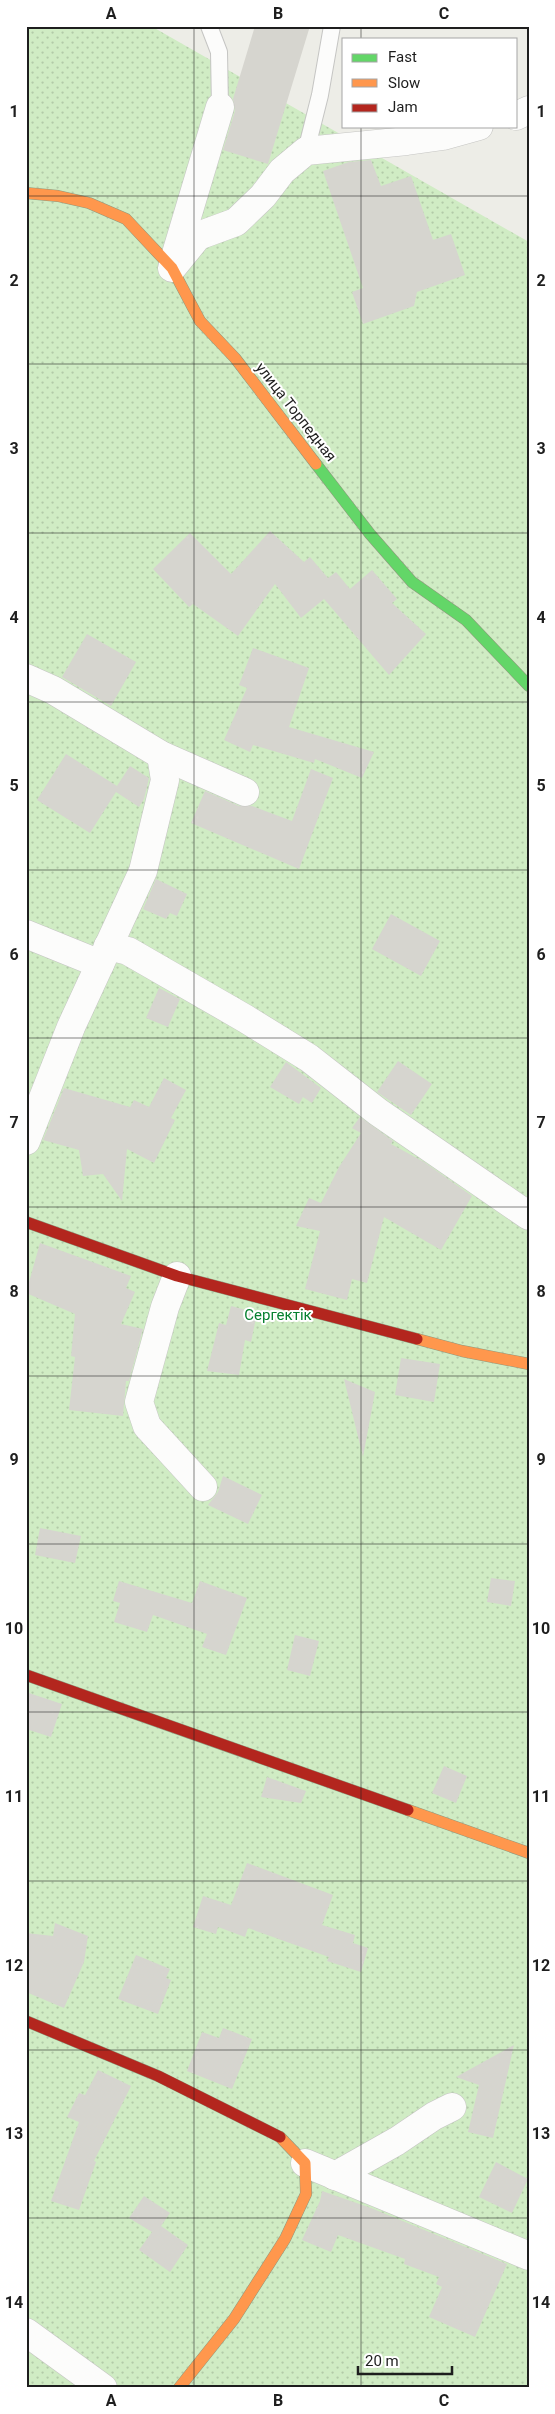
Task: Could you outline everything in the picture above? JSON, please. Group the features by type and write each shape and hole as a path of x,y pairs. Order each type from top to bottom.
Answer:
{"street":[{"path":"172,268 220,107"},
{"path":"172,268 198,236 236,222 263,196 282,170 306,151 407,142 443,136 472,128"},
{"name":"улица Торпедная","path":"26,194 58,196 89,202 126,219 172,268 200,321 235,358 370,534 412,582 466,620 529,686"},
{"path":"26,678 53,690 161,755 245,792"},
{"path":"26,1141 71,1027 142,872 165,780 161,755"},
{"path":"26,934 104,955 128,951 246,1019 308,1058 378,1112 529,1216"},
{"path":"26,1222 176,1276 462,1350 529,1364"},
{"path":"176,1276 165,1306 139,1402 147,1426 203,1487"},
{"path":"26,1675 529,1853"},
{"path":"26,2021 158,2076 281,2138 305,2163 529,2256"},
{"path":"335,2176 452,2107"},
{"path":"179,2388 234,2319 285,2238 306,2194 305,2163"},
{"path":"26,2332 103,2388"}],"lane":[{"path":"209,26 219,52 220,107"},
{"path":"306,151 320,95 332,26"}],"green space":[{"name":"Сергектік","path":"26,26 151,26 529,242 529,2388 26,2388"}],"building":[{"path":"255,26 310,26 268,164 223,150 235,111 233,99"},
{"path":"371,160 381,186 411,176 433,240 451,234 465,275 417,292 414,306 363,324 352,292 363,288 323,171 349,162"},
{"path":"270,531 304,562 310,557 328,578 336,572 350,589 372,570 397,599 392,603 426,634 389,675 324,599 301,618 275,584 238,636 193,604 189,607 153,569 190,533 231,574"},
{"path":"87,634 136,662 111,706 62,677"},
{"path":"253,648 309,668 289,727 374,752 362,778 315,759 314,763 253,745 250,752 224,740 247,688 239,685"},
{"path":"66,754 117,786 130,766 149,778 144,799 139,807 116,792 90,833 37,800"},
{"path":"311,769 333,778 299,869 191,823 205,791 239,806 252,806 292,821"},
{"path":"156,879 187,894 177,916 170,913 166,919 143,909"},
{"path":"391,914 440,941 421,976 372,949"},
{"path":"159,988 180,999 168,1027 146,1018"},
{"path":"398,1061 432,1084 411,1115 377,1092"},
{"path":"286,1062 321,1088 312,1103 303,1097 299,1104 270,1087"},
{"path":"164,1078 186,1090 171,1118 175,1120 154,1163 127,1149 122,1201 103,1174 83,1176 79,1150 43,1140 64,1088 130,1107 134,1100 149,1107"},
{"path":"360,1117 393,1141 391,1144 424,1162 472,1196 441,1250 384,1217 367,1283 352,1279 347,1300 305,1289 320,1231 296,1226 309,1198 321,1203 339,1167 361,1133 352,1128"},
{"path":"40,1243 131,1276 126,1288 135,1292 121,1324 143,1329 129,1381 126,1381 123,1416 69,1410 75,1357 71,1356 75,1314 26,1293"},
{"path":"231,1306 257,1313 251,1342 245,1340 239,1375 207,1371 219,1323 226,1325"},
{"path":"401,1358 440,1364 434,1402 395,1395"},
{"path":"344,1379 375,1392 363,1457"},
{"path":"223,1476 262,1495 248,1524 208,1505 218,1492"},
{"path":"40,1528 81,1536 75,1563 35,1555"},
{"path":"491,1578 515,1581 511,1606 487,1602"},
{"path":"119,1581 192,1603 200,1581 247,1598 226,1655 202,1647 207,1634 153,1615 147,1632 114,1622 120,1603 113,1601"},
{"path":"295,1635 319,1641 310,1676 287,1670"},
{"path":"26,1692 62,1704 51,1737 26,1729"},
{"path":"444,1766 467,1776 456,1803 432,1793"},
{"path":"267,1777 306,1791 301,1803 261,1797"},
{"path":"247,1863 333,1895 322,1925 355,1935 353,1943 368,1948 361,1972 327,1961 329,1957 248,1928 245,1937 218,1927 216,1934 193,1927 203,1896 231,1905"},
{"path":"55,1923 88,1936 84,1962 64,2008 26,1992 26,1933 53,1936"},
{"path":"136,1955 170,1969 166,1978 171,1980 158,2014 118,1999"},
{"path":"223,2028 252,2039 232,2089 187,2071 202,2032 219,2038"},
{"path":"514,2045 493,2138 468,2132 479,2085 456,2077"},
{"path":"98,2070 131,2086 94,2161 96,2162 79,2210 51,2201 79,2122 67,2117 79,2093 85,2095"},
{"path":"496,2162 528,2179 512,2213 479,2197"},
{"path":"322,2191 371,2208 507,2264 475,2337 429,2317 442,2287 436,2284 439,2277 404,2264 405,2259 338,2235 331,2252 302,2240 320,2201"},
{"path":"144,2196 170,2213 161,2226 188,2245 170,2272 139,2250 152,2232 129,2218"}],"traffic: fast":[{"path":"316,464 370,534 412,582 466,620 529,686"}],"traffic: slow":[{"path":"26,193 58,196 89,203 126,219 172,268 200,321 235,358 316,464"},
{"path":"417,1339 462,1351 529,1364"},
{"path":"408,1810 529,1853"},
{"path":"179,2388 234,2319 285,2239 306,2194 305,2163 280,2137"}],"traffic: jam":[{"path":"26,1222 177,1276 417,1339"},
{"path":"26,1675 408,1810"},
{"path":"26,2021 158,2076 280,2137"}]}
